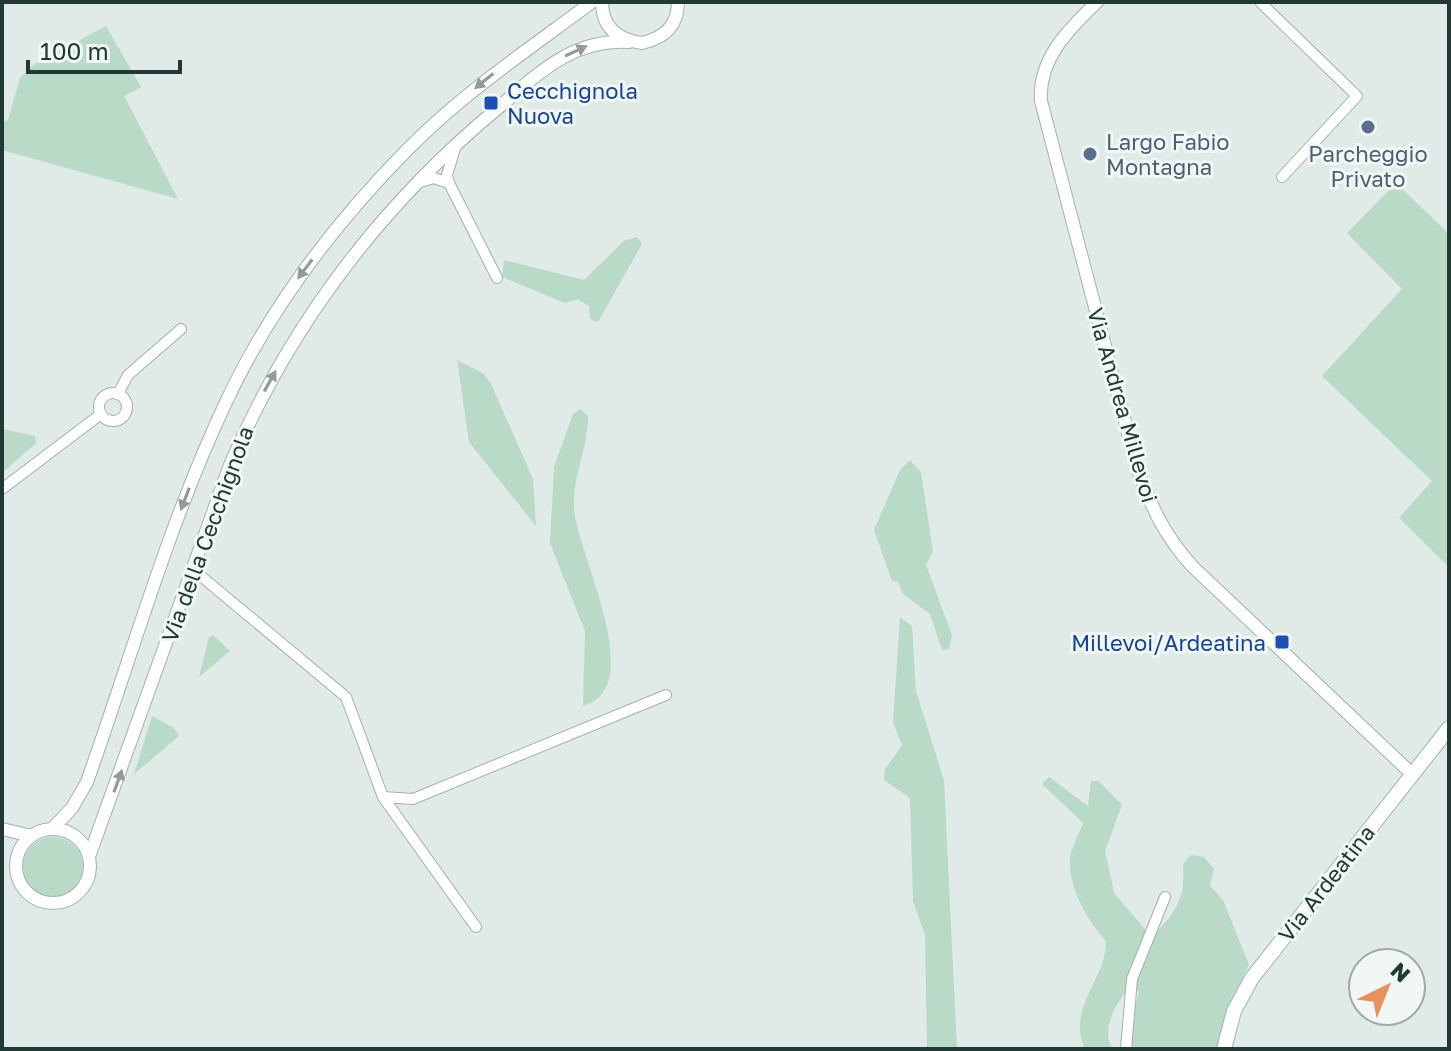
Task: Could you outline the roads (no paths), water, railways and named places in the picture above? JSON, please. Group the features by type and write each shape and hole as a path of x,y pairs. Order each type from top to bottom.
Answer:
{"main road":[{"name":"Via Ardeatina","path":"1224,1049 1234,1011 1252,978 1449,728"}],"street":[{"name":"Via della Cecchignola","path":"52,829 72,808 87,782 204,450 252,351 281,305 348,214 409,147 535,41 592,2"},
{"path":"602,2 607,24 615,34 629,42"},
{"name":"Via della Cecchignola","path":"90,854 196,556 251,415 295,337 354,251 414,184 457,142 567,54 605,40 642,43 666,33 674,23 678,2"},
{"name":"Via Andrea Millevoi","path":"1097,2 1050,57 1042,74 1041,101 1137,468 1152,510 1166,536 1192,566 1412,774"},
{"path":"1260,2 1357,96 1282,177"},
{"path":"457,142 447,175 449,183 497,278"},
{"path":"414,184 434,178 449,183"},
{"path":"2,489 101,414 102,398 118,394 132,372 181,329"},
{"path":"101,414 110,421 121,418 127,408 118,394"},
{"path":"196,556 196,570 346,697 383,797 476,927"},
{"path":"184,592 191,584 199,583 220,592"},
{"path":"383,797 413,799 666,695"},
{"path":"2,829 32,836 52,829 69,832 90,854 86,885 63,902 54,904 34,898 16,876 2,866"},
{"path":"16,876 15,859 32,836"},
{"path":"1126,1049 1132,979 1165,897"}],"place":[{"name":"Cecchignola Nuova","path":"491,103"},
{"name":"Parcheggio Privato","path":"1368,127"},
{"name":"Largo Fabio Montagna","path":"1090,154"},
{"name":"Millevoi/Ardeatina","path":"1282,642"}]}
